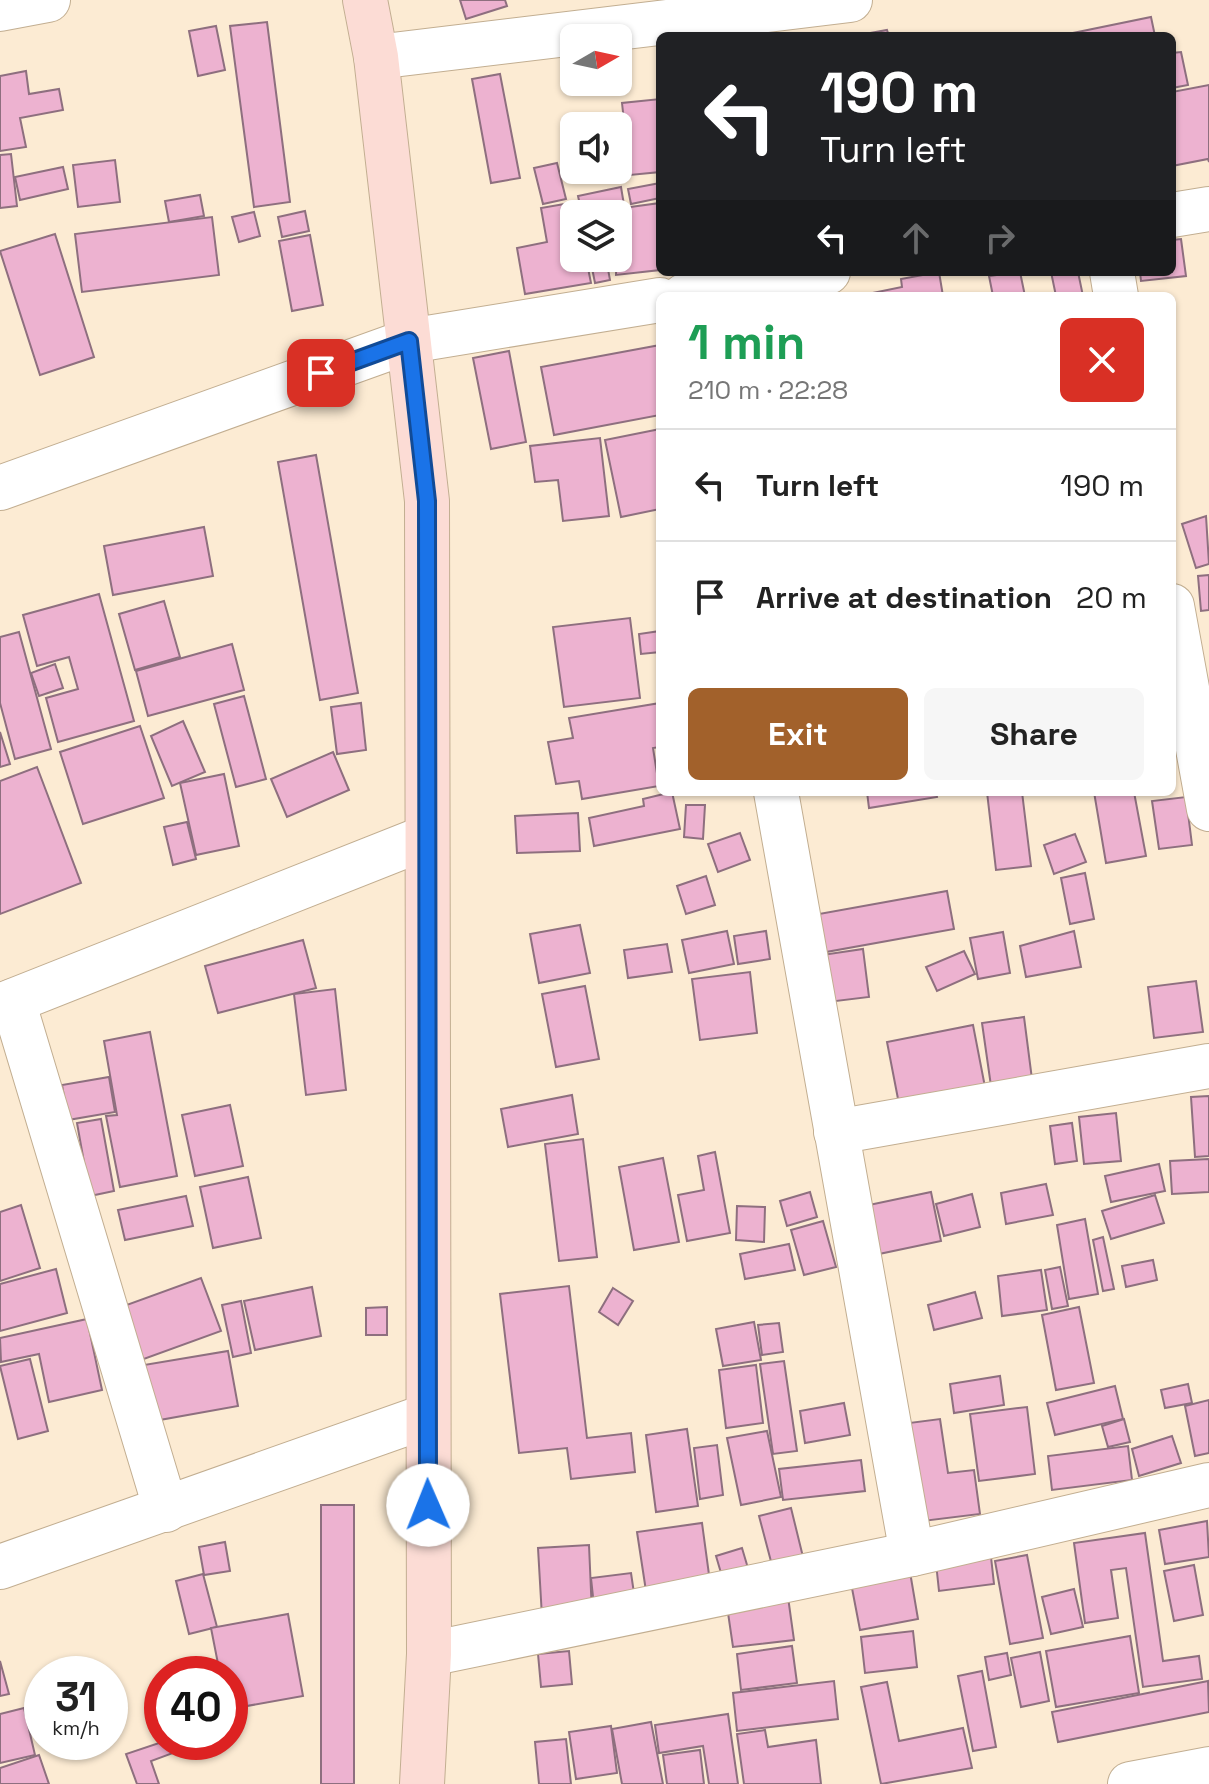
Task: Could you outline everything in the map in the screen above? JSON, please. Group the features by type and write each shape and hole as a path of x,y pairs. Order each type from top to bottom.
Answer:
{"street":[{"path":"0,9 48,0"},
{"path":"365,0 376,57 427,501 429,1654 422,1784"},
{"path":"376,57 850,0"},
{"path":"1176,214 1209,209"},
{"path":"710,292 804,276"},
{"path":"0,488 409,341 656,301"},
{"path":"1176,616 1196,667 1209,809"},
{"path":"777,796 912,1554"},
{"path":"166,1510 6,1004 427,837"},
{"path":"836,1132 1209,1066"},
{"path":"0,1567 427,1416"},
{"path":"429,1654 912,1554 1209,1485"},
{"path":"1130,1784 1209,1769"}],"building":[{"path":"460,0 505,0 507,6 466,19"},
{"path":"1151,17 1154,32 1078,32"},
{"path":"267,22 290,202 254,207 230,26"},
{"path":"216,26 225,70 198,76 189,31"},
{"path":"1181,52 1188,85 1176,87 1176,53"},
{"path":"26,71 29,94 59,89 63,110 20,118 26,147 0,151 0,76"},
{"path":"500,74 520,178 491,183 472,79"},
{"path":"1209,85 1209,162 1208,159 1176,165 1176,91"},
{"path":"656,99 656,172 632,175 632,112 623,112 622,103"},
{"path":"11,154 17,206 0,208 0,155"},
{"path":"115,160 120,202 78,207 73,165"},
{"path":"557,163 566,199 543,204 534,168"},
{"path":"63,167 68,189 20,200 15,177"},
{"path":"656,184 656,199 632,204 628,189"},
{"path":"621,187 623,200 579,200 578,196"},
{"path":"200,195 204,216 169,222 165,201"},
{"path":"656,204 656,270 616,275 616,272 632,272 632,207"},
{"path":"560,205 560,272 589,272 591,283 525,294 517,248 547,242 541,208"},
{"path":"305,211 309,231 282,237 278,217"},
{"path":"254,212 260,236 239,242 232,217"},
{"path":"212,217 219,275 82,292 75,234"},
{"path":"55,234 94,357 40,375 0,251"},
{"path":"310,235 323,305 292,311 279,241"},
{"path":"1181,239 1186,276 1141,281 1140,276 1176,276 1176,240"},
{"path":"593,272 609,272 610,280 595,283"},
{"path":"940,276 942,292 878,292 902,287 901,279"},
{"path":"989,276 1021,276 1024,292 992,292"},
{"path":"1052,276 1079,276 1082,292 1055,292"},
{"path":"656,346 656,416 554,435 541,367"},
{"path":"509,351 526,442 491,449 473,358"},
{"path":"656,430 656,510 621,517 605,440"},
{"path":"600,438 609,516 563,521 558,480 535,482 530,446"},
{"path":"316,455 358,693 320,700 278,462"},
{"path":"1206,516 1209,564 1196,568 1182,524"},
{"path":"204,527 213,576 113,595 104,546"},
{"path":"1209,575 1209,610 1201,611 1198,576"},
{"path":"99,594 134,721 58,742 46,698 78,689 69,657 37,666 23,615"},
{"path":"164,601 180,657 135,670 119,614"},
{"path":"630,618 640,698 564,707 553,627"},
{"path":"19,632 51,749 15,759 0,703 0,637"},
{"path":"656,632 656,652 641,654 639,634"},
{"path":"232,644 244,690 148,716 136,671"},
{"path":"55,664 63,688 39,696 31,673"},
{"path":"244,696 266,779 236,787 214,704"},
{"path":"361,703 366,750 337,754 331,707"},
{"path":"656,704 656,748 653,748 656,787 582,799 579,781 556,784 548,742 573,738 569,718"},
{"path":"183,721 205,772 172,786 151,736"},
{"path":"140,726 164,798 83,824 60,752"},
{"path":"0,732 10,764 0,767"},
{"path":"333,752 349,790 287,817 271,779"},
{"path":"37,767 81,883 0,914 0,781"},
{"path":"224,774 239,846 196,855 180,783"},
{"path":"673,796 680,829 594,846 589,818 644,806 643,799"},
{"path":"868,796 937,797 869,808"},
{"path":"987,796 1022,796 1031,866 996,870"},
{"path":"1095,796 1135,796 1146,856 1106,863"},
{"path":"1186,797 1192,845 1159,849 1152,801"},
{"path":"686,805 705,805 703,839 684,837"},
{"path":"578,813 580,851 517,853 515,816"},
{"path":"187,822 196,859 173,865 164,827"},
{"path":"740,833 750,860 718,872 708,844"},
{"path":"1075,834 1086,862 1054,874 1044,845"},
{"path":"1085,873 1094,919 1070,924 1061,878"},
{"path":"706,876 715,905 686,914 677,886"},
{"path":"947,891 954,929 826,952 819,914"},
{"path":"580,925 590,973 539,983 530,934"},
{"path":"727,931 734,964 689,973 682,940"},
{"path":"766,931 770,959 738,964 734,936"},
{"path":"1074,931 1081,967 1026,977 1020,946"},
{"path":"1003,932 1010,973 978,979 970,938"},
{"path":"303,940 316,988 218,1013 205,966"},
{"path":"667,944 672,972 628,978 624,950"},
{"path":"863,949 869,997 828,1002 822,955"},
{"path":"964,951 975,974 937,991 926,967"},
{"path":"750,972 757,1033 700,1040 692,979"},
{"path":"1196,981 1203,1032 1154,1038 1148,987"},
{"path":"585,986 599,1059 556,1067 542,994"},
{"path":"335,989 346,1090 306,1095 294,994"},
{"path":"1024,1017 1033,1087 992,1093 982,1023"},
{"path":"973,1025 985,1087 899,1104 887,1042"},
{"path":"150,1032 177,1176 120,1187 106,1116 117,1115 104,1041"},
{"path":"109,1077 115,1112 68,1120 62,1085"},
{"path":"572,1095 578,1134 508,1147 501,1109"},
{"path":"1209,1096 1209,1156 1195,1157 1191,1097"},
{"path":"230,1105 243,1166 195,1176 182,1115"},
{"path":"1116,1113 1121,1161 1084,1164 1079,1117"},
{"path":"101,1119 114,1191 90,1196 77,1123"},
{"path":"1072,1123 1077,1161 1055,1164 1050,1126"},
{"path":"583,1139 597,1257 559,1261 545,1144"},
{"path":"715,1152 730,1233 687,1241 678,1195 704,1190 698,1156"},
{"path":"663,1158 679,1242 634,1250 619,1167"},
{"path":"1209,1159 1209,1192 1172,1194 1170,1161"},
{"path":"1159,1164 1165,1191 1111,1202 1105,1176"},
{"path":"248,1177 261,1238 213,1248 200,1187"},
{"path":"1046,1184 1053,1215 1006,1224 1001,1193"},
{"path":"810,1192 817,1217 787,1226 780,1201"},
{"path":"931,1192 941,1241 879,1254 869,1205"},
{"path":"972,1194 980,1227 944,1236 936,1204"},
{"path":"1155,1195 1164,1223 1111,1239 1102,1211"},
{"path":"186,1196 193,1226 125,1240 118,1210"},
{"path":"21,1205 40,1268 0,1281 0,1212"},
{"path":"737,1206 765,1207 764,1242 736,1240"},
{"path":"1085,1219 1098,1294 1069,1299 1057,1225"},
{"path":"823,1221 836,1267 804,1275 791,1230"},
{"path":"1103,1237 1114,1289 1103,1291 1093,1240"},
{"path":"789,1244 795,1270 745,1279 740,1254"},
{"path":"1153,1260 1157,1280 1126,1287 1122,1266"},
{"path":"1060,1267 1068,1306 1052,1309 1045,1270"},
{"path":"56,1269 67,1313 0,1331 0,1284"},
{"path":"1041,1270 1047,1310 1002,1316 998,1276"},
{"path":"201,1278 221,1331 141,1360 121,1307"},
{"path":"569,1286 587,1438 631,1433 635,1472 571,1479 567,1448 519,1453 500,1294"},
{"path":"312,1287 321,1336 255,1350 244,1301"},
{"path":"613,1288 633,1301 618,1325 599,1312"},
{"path":"975,1292 982,1318 934,1330 928,1305"},
{"path":"241,1301 251,1353 233,1357 222,1305"},
{"path":"387,1307 387,1335 366,1335 366,1308"},
{"path":"1079,1307 1094,1383 1056,1390 1042,1315"},
{"path":"87,1319 102,1390 49,1402 39,1354 1,1362 0,1338"},
{"path":"754,1322 761,1360 723,1366 716,1329"},
{"path":"779,1323 783,1352 762,1355 758,1325"},
{"path":"228,1351 238,1406 154,1421 144,1365"},
{"path":"30,1359 48,1431 18,1439 0,1366"},
{"path":"784,1361 797,1451 773,1454 760,1364"},
{"path":"756,1365 763,1423 726,1428 719,1370"},
{"path":"1000,1376 1004,1405 954,1413 950,1384"},
{"path":"1188,1384 1192,1403 1165,1408 1161,1390"},
{"path":"1115,1386 1123,1419 1055,1435 1047,1403"},
{"path":"1209,1400 1209,1453 1195,1456 1185,1406"},
{"path":"844,1403 850,1435 805,1443 800,1411"},
{"path":"1027,1407 1035,1474 979,1481 970,1414"},
{"path":"940,1419 948,1473 974,1470 980,1514 923,1521 909,1423"},
{"path":"1124,1419 1130,1442 1108,1447 1102,1426"},
{"path":"687,1429 698,1506 656,1512 646,1435"},
{"path":"767,1431 781,1497 741,1505 727,1438"},
{"path":"1172,1436 1181,1463 1139,1476 1132,1449"},
{"path":"717,1445 723,1495 700,1499 694,1448"},
{"path":"1128,1446 1132,1480 1052,1490 1048,1456"},
{"path":"861,1460 865,1491 783,1500 779,1469"},
{"path":"321,1505 354,1505 354,1784 321,1784"},
{"path":"791,1508 804,1561 773,1569 759,1516"},
{"path":"1207,1521 1209,1557 1165,1564 1159,1530"},
{"path":"702,1523 710,1582 646,1591 637,1532"},
{"path":"1145,1533 1163,1661 1199,1656 1202,1679 1143,1687 1126,1568 1111,1570 1118,1618 1085,1623 1074,1543"},
{"path":"225,1542 230,1571 204,1575 199,1547"},
{"path":"589,1545 592,1614 542,1617 538,1548"},
{"path":"742,1548 750,1575 724,1583 716,1556"},
{"path":"1027,1555 1043,1638 1010,1644 995,1561"},
{"path":"991,1557 994,1584 939,1591 936,1563"},
{"path":"1194,1565 1203,1615 1174,1621 1164,1571"},
{"path":"910,1572 918,1619 860,1630 851,1583"},
{"path":"631,1573 635,1600 594,1606 591,1578"},
{"path":"203,1574 217,1627 189,1634 176,1581"},
{"path":"1074,1589 1083,1627 1051,1634 1042,1597"},
{"path":"788,1597 794,1640 733,1647 727,1606"},
{"path":"288,1614 303,1696 248,1706 248,1656 216,1656 211,1628"},
{"path":"913,1631 917,1667 865,1673 861,1637"},
{"path":"1130,1636 1139,1693 1056,1707 1046,1651"},
{"path":"792,1646 797,1683 741,1690 737,1654"},
{"path":"569,1651 572,1684 541,1687 538,1654"},
{"path":"1040,1652 1049,1701 1021,1707 1011,1658"},
{"path":"1007,1653 1011,1675 989,1680 985,1657"},
{"path":"0,1661 9,1694 0,1696"},
{"path":"982,1671 996,1747 973,1751 958,1676"},
{"path":"834,1681 838,1719 737,1731 733,1693"},
{"path":"1208,1681 1209,1712 1058,1742 1052,1712"},
{"path":"887,1682 899,1741 963,1728 972,1768 881,1784 861,1687"},
{"path":"24,1708 24,1758 0,1763 0,1714"},
{"path":"728,1714 738,1784 709,1784 703,1746 659,1753 655,1725"},
{"path":"651,1722 663,1784 622,1784 612,1729"},
{"path":"611,1726 617,1773 576,1779 569,1732"},
{"path":"765,1730 768,1747 816,1740 821,1784 744,1784 737,1734"},
{"path":"566,1739 571,1784 539,1784 535,1742"},
{"path":"144,1748 144,1760 154,1760 151,1761 159,1784 137,1784 128,1753"},
{"path":"700,1750 704,1784 667,1784 663,1755"},
{"path":"24,1760 41,1760 49,1784 0,1784 0,1768"}],"route":[{"path":"321,373 409,341 427,501 428,1505"}]}
